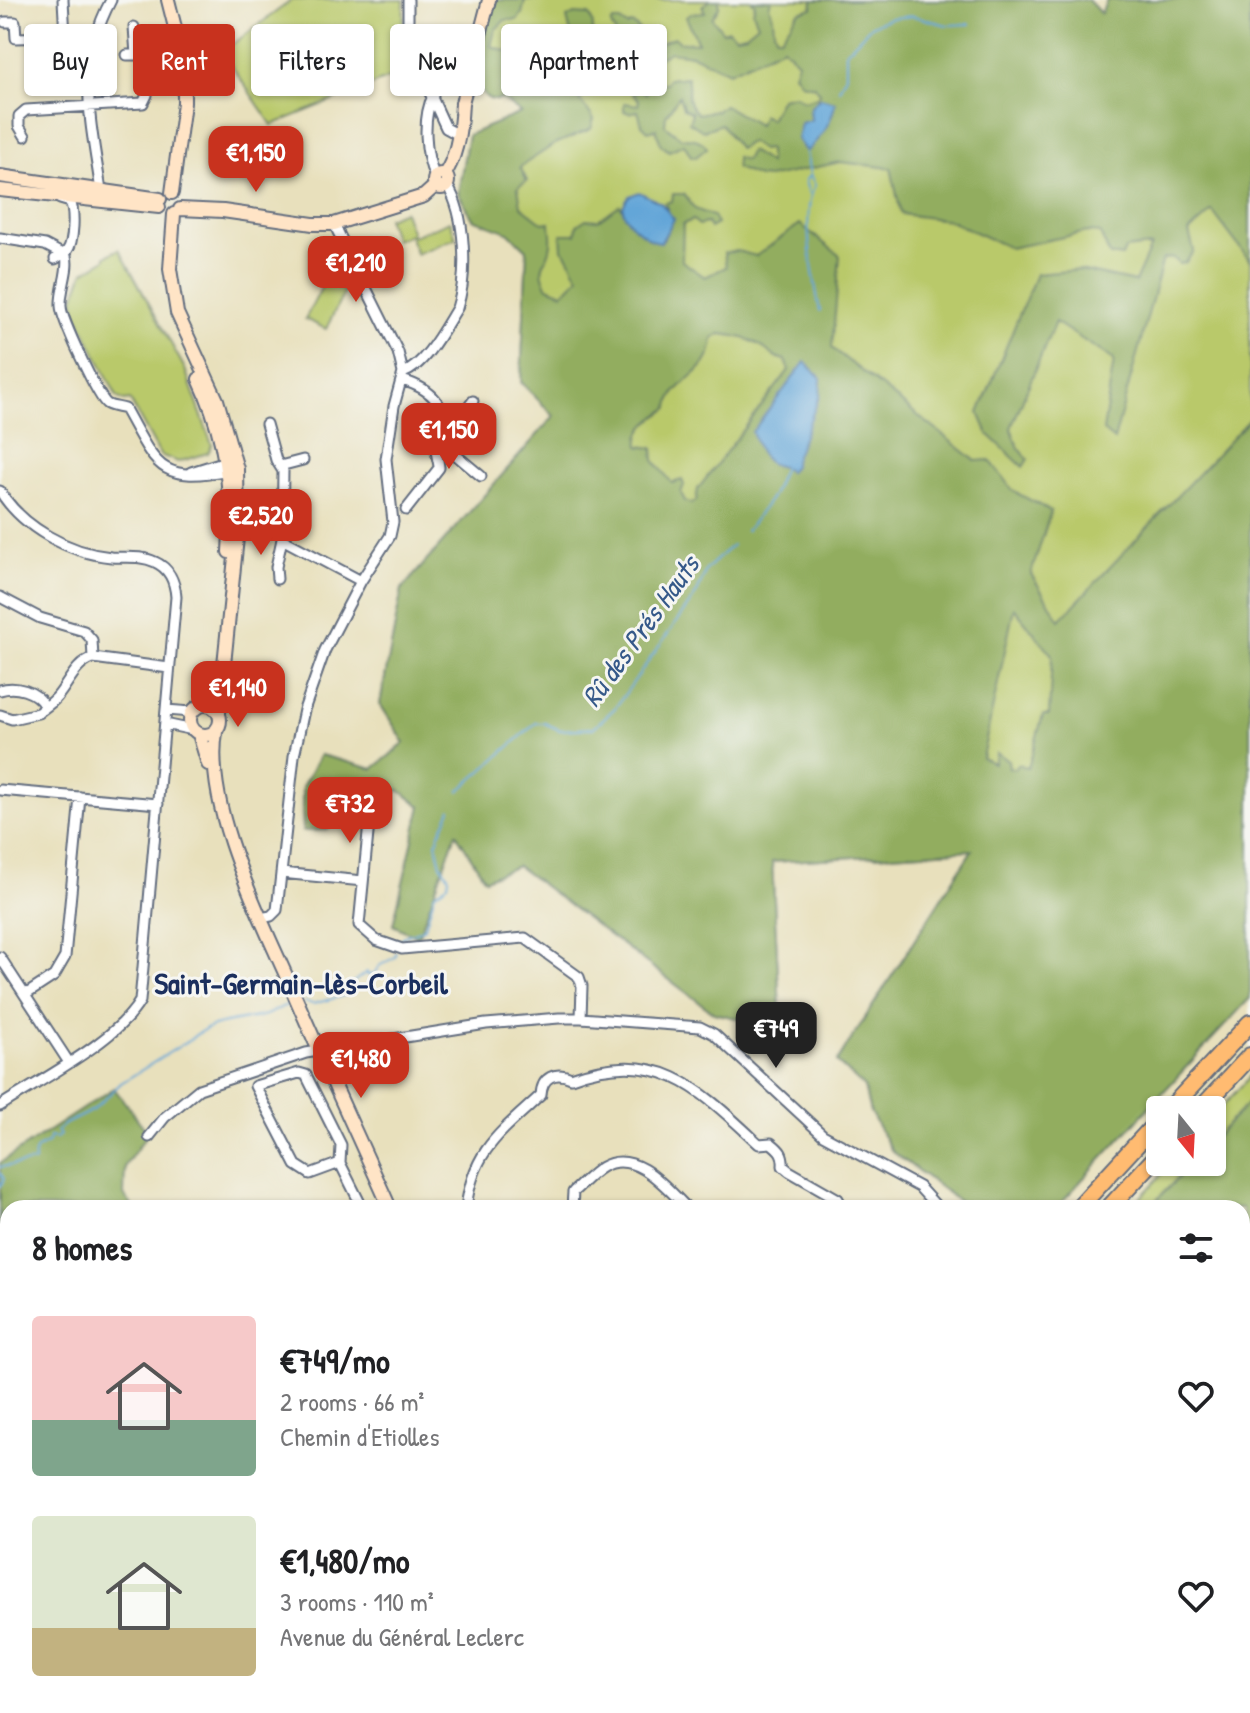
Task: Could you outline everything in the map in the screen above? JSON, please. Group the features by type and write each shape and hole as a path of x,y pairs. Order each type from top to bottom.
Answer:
{"highway":[{"path":"1182,1096 1250,1023"},
{"path":"1213,1096 1250,1056"},
{"path":"1085,1200 1146,1134"},
{"path":"1116,1200 1146,1168"}],"main road":[{"path":"168,0 184,63 184,103 170,205 166,292 239,494 219,713 221,723 213,750 221,805 233,849 295,1003"},
{"path":"0,190 170,205 329,224 424,196 450,167 462,103 489,0"},
{"path":"0,176 170,205"},
{"path":"170,205 170,269 177,313 217,400 229,464 229,545 220,666 211,694 190,721 206,750 215,805 227,848 384,1200"},
{"path":"179,335 209,393 217,400"},
{"path":"197,709 213,707 219,713"},
{"path":"196,732 208,736 216,732"}],"street":[{"path":"63,0 64,24"},
{"path":"102,24 111,0"},
{"path":"408,0 408,24"},
{"path":"5,22 15,22 16,38 24,38"},
{"path":"88,96 101,191"},
{"path":"25,136 18,123 19,116 26,110 143,103 146,96"},
{"path":"433,96 446,128 457,134"},
{"path":"403,376 420,362 453,316 460,299 463,264 459,212 440,181 427,141 428,106 433,96"},
{"path":"41,195 70,202 74,208 70,245 59,256"},
{"path":"260,918 271,916 277,910 294,756 304,710 325,650 361,581 390,536 393,522 386,459 394,406 403,376 398,352 329,224"},
{"path":"0,238 45,245 68,260 60,308 96,390 105,403 125,409 157,464 176,474 229,464"},
{"path":"403,376 436,398 442,409 436,450 439,468 406,510"},
{"path":"442,409 463,414 473,401"},
{"path":"266,424 274,433 276,460 283,471 282,539 276,567 277,579"},
{"path":"438,440 481,476"},
{"path":"205,470 217,459 229,464"},
{"path":"280,466 303,460"},
{"path":"0,491 15,509 55,539 96,555 146,558 165,568 173,580 176,597 140,1001 123,1025 1,1103"},
{"path":"282,539 361,581"},
{"path":"0,597 40,618 88,633 94,645 93,658"},
{"path":"0,715 12,719 38,713 55,699 82,663 93,658 169,668"},
{"path":"0,690 11,688 28,692 41,699 44,705"},
{"path":"166,710 197,709"},
{"path":"165,724 196,732"},
{"path":"0,790 158,804"},
{"path":"25,995 54,976 65,957 80,797"},
{"path":"370,813 359,925 376,940 397,947 525,938 579,977 582,986 581,1018"},
{"path":"281,873 363,881"},
{"path":"0,957 68,1061"},
{"path":"149,1137 165,1117 199,1089 316,1051 486,1024 581,1018 700,1027 714,1034 823,1135 919,1187 931,1200"},
{"path":"467,1200 479,1158 497,1135 541,1095 541,1085 549,1076 562,1074 571,1078 626,1067 660,1072 691,1085 759,1144 771,1143 780,1150 784,1158 783,1166 789,1171 839,1200"},
{"path":"340,1163 310,1174 296,1165 255,1086 299,1073 306,1075 341,1145 340,1163 358,1200"},
{"path":"572,1200 573,1192 599,1168 611,1162 640,1165 678,1200"}],"green space":[{"path":"292,0 404,0 403,24 390,24 390,78 374,84 374,24 260,24"},
{"path":"495,0 1088,0 1101,14 1107,0 1250,0 1250,998 1159,1096 1146,1096 1146,1111 1063,1200 957,1200 892,1151 870,1112 864,1087 837,1062 972,850 772,862 781,1028 714,1013 517,866 485,879 456,833 418,937 393,925 421,806 399,790 326,830 303,831 302,787 320,755 373,769 405,743 380,704 402,589 554,416 521,382 527,250 508,232 473,219 458,193 468,135 521,113 502,99 489,99 485,95 485,31"},
{"path":"495,0 525,0 522,14 517,20 505,20 495,30 491,46 501,49 501,96 586,96 579,99 594,119 591,129 555,144 520,167 527,181 518,187 521,206 543,223 550,222 550,250 542,273 548,287 563,293 579,277 562,249 561,234 576,234 577,225 586,219 598,220 620,205 637,228 647,236 663,240 672,223 665,203 672,201 673,194 684,194 695,209 713,216 717,224 710,228 707,223 699,225 693,220 683,224 682,261 705,277 726,267 724,253 737,251 756,256 800,224 840,256 832,348 976,461 988,460 992,463 1013,491 1051,511 1031,574 1060,620 1250,419 1250,998 1159,1096 1146,1096 1146,1111 1063,1200 957,1200 892,1151 870,1112 864,1087 837,1062 972,850 772,862 781,1028 714,1013 517,866 485,879 456,833 418,937 393,925 421,806 399,790 326,830 303,831 302,787 320,755 373,769 405,743 380,704 402,589 554,416 521,382 527,250 508,232 473,219 458,193 468,135 521,113 502,99 489,99 485,95 485,31","holes":["720,334 757,344 785,360 789,370 698,489 696,501 691,504 685,501 681,493 682,480 672,483 654,460 653,448 639,446 641,433 653,419 669,408 676,391 706,362 713,339","1014,608 1052,655 1049,715 1043,715 1028,768 1018,764 1014,769 1009,768 1008,760 996,753 994,763 982,758"]},
{"path":"711,0 719,0 719,7 712,18 723,32 728,30 736,36 746,34 758,24 753,12 755,4 751,0 771,0 769,7 774,30 777,37 781,37 799,12 812,8 813,0 1088,0 1101,14 1107,0 1250,0 1250,261 1212,211 1189,232 1194,251 1185,263 1179,264 1174,258 1163,259 1114,440 1103,431 1114,360 1055,322 1011,428 1019,448 1028,459 1023,467 988,434 979,413 1036,274 1080,270 1135,282 1151,246 1125,249 1122,256 1110,256 1100,233 1088,232 1010,248 948,220 901,214 891,168 840,162 768,178 758,177 736,168 736,157 745,160 750,151 769,163 769,149 761,150 750,142 739,149 721,124 703,131 689,122 692,113 683,108 679,96 666,115 665,125 681,138 696,139 707,148 696,157 691,156 684,144 669,151 661,145 656,129 648,131 642,125 638,111 624,111 624,103 638,105 639,100 634,96 667,96 668,79 687,77 688,100 698,114 717,110 724,105 758,125 763,115 770,119 781,98 795,95 804,101 817,97 820,92 814,86 801,83 794,73 798,62 783,47 729,72 692,55 667,54 667,40 674,37 680,42 698,43 686,17 705,12 702,6"},
{"path":"574,14 589,15 593,24 568,24 567,18"},
{"path":"251,30 251,94 235,71 235,42"},
{"path":"252,96 344,96 272,125"},
{"path":"404,211 412,234 395,240 387,218"},
{"path":"450,221 456,238 416,254 410,237"},
{"path":"119,249 185,369 212,445 208,453 178,462 160,455 130,400 117,397 76,313 74,298 84,272"},
{"path":"325,281 345,291 326,329 305,319"},
{"path":"1250,1076 1250,1101 1226,1126 1226,1103"},
{"path":"114,1088 148,1133 125,1166 124,1195 128,1200 0,1200 0,1163"},
{"path":"1250,1101 1250,1200 1157,1200 1180,1176 1226,1176 1226,1126"},
{"path":"1160,1176 1180,1176 1157,1200 1138,1200"}],"water":[{"path":"820,98 835,102 834,109 825,129 806,152 797,139 801,123 811,120 810,108"},
{"path":"639,192 661,203 674,219 661,242 650,239 638,230 624,213 623,206 629,196"},
{"path":"805,362 821,378 820,395 789,472 767,460 752,432"}],"waterway":[{"name":"Rû des Prés Hauts","path":"839,89 846,75 846,52 872,25 891,18 913,16 947,25 970,24"},
{"name":"Rû des Prés Hauts","path":"806,152 815,185 808,229 820,311"},
{"name":"Rû des Prés Hauts","path":"809,194 805,181 810,175"},
{"name":"Rû des Prés Hauts","path":"746,531 772,496 784,467"},
{"name":"Rû des Prés Hauts","path":"459,791 536,723 560,730 593,728 615,708 697,593 706,570 732,545"},
{"name":"Rû des Prés Hauts","path":"399,943 403,937 425,927 435,893 448,884 449,877 441,865 436,843 451,809"},
{"name":"Rû des Prés Hauts","path":"305,1002 313,1004 350,994 348,986 367,972 367,975 374,974 396,953"},
{"name":"Rû des Prés Hauts","path":"0,1167 35,1162 37,1149 49,1142 50,1137 60,1135 57,1131 65,1124 93,1110 121,1083 198,1033 215,1025 266,1015 291,1004"},
{"name":"Rû des Prés Hauts","path":"0,1173 4,1179 0,1186"}],"district":[{"name":"Saint-Germain-lès-Corbeil","path":"301,984"}]}
